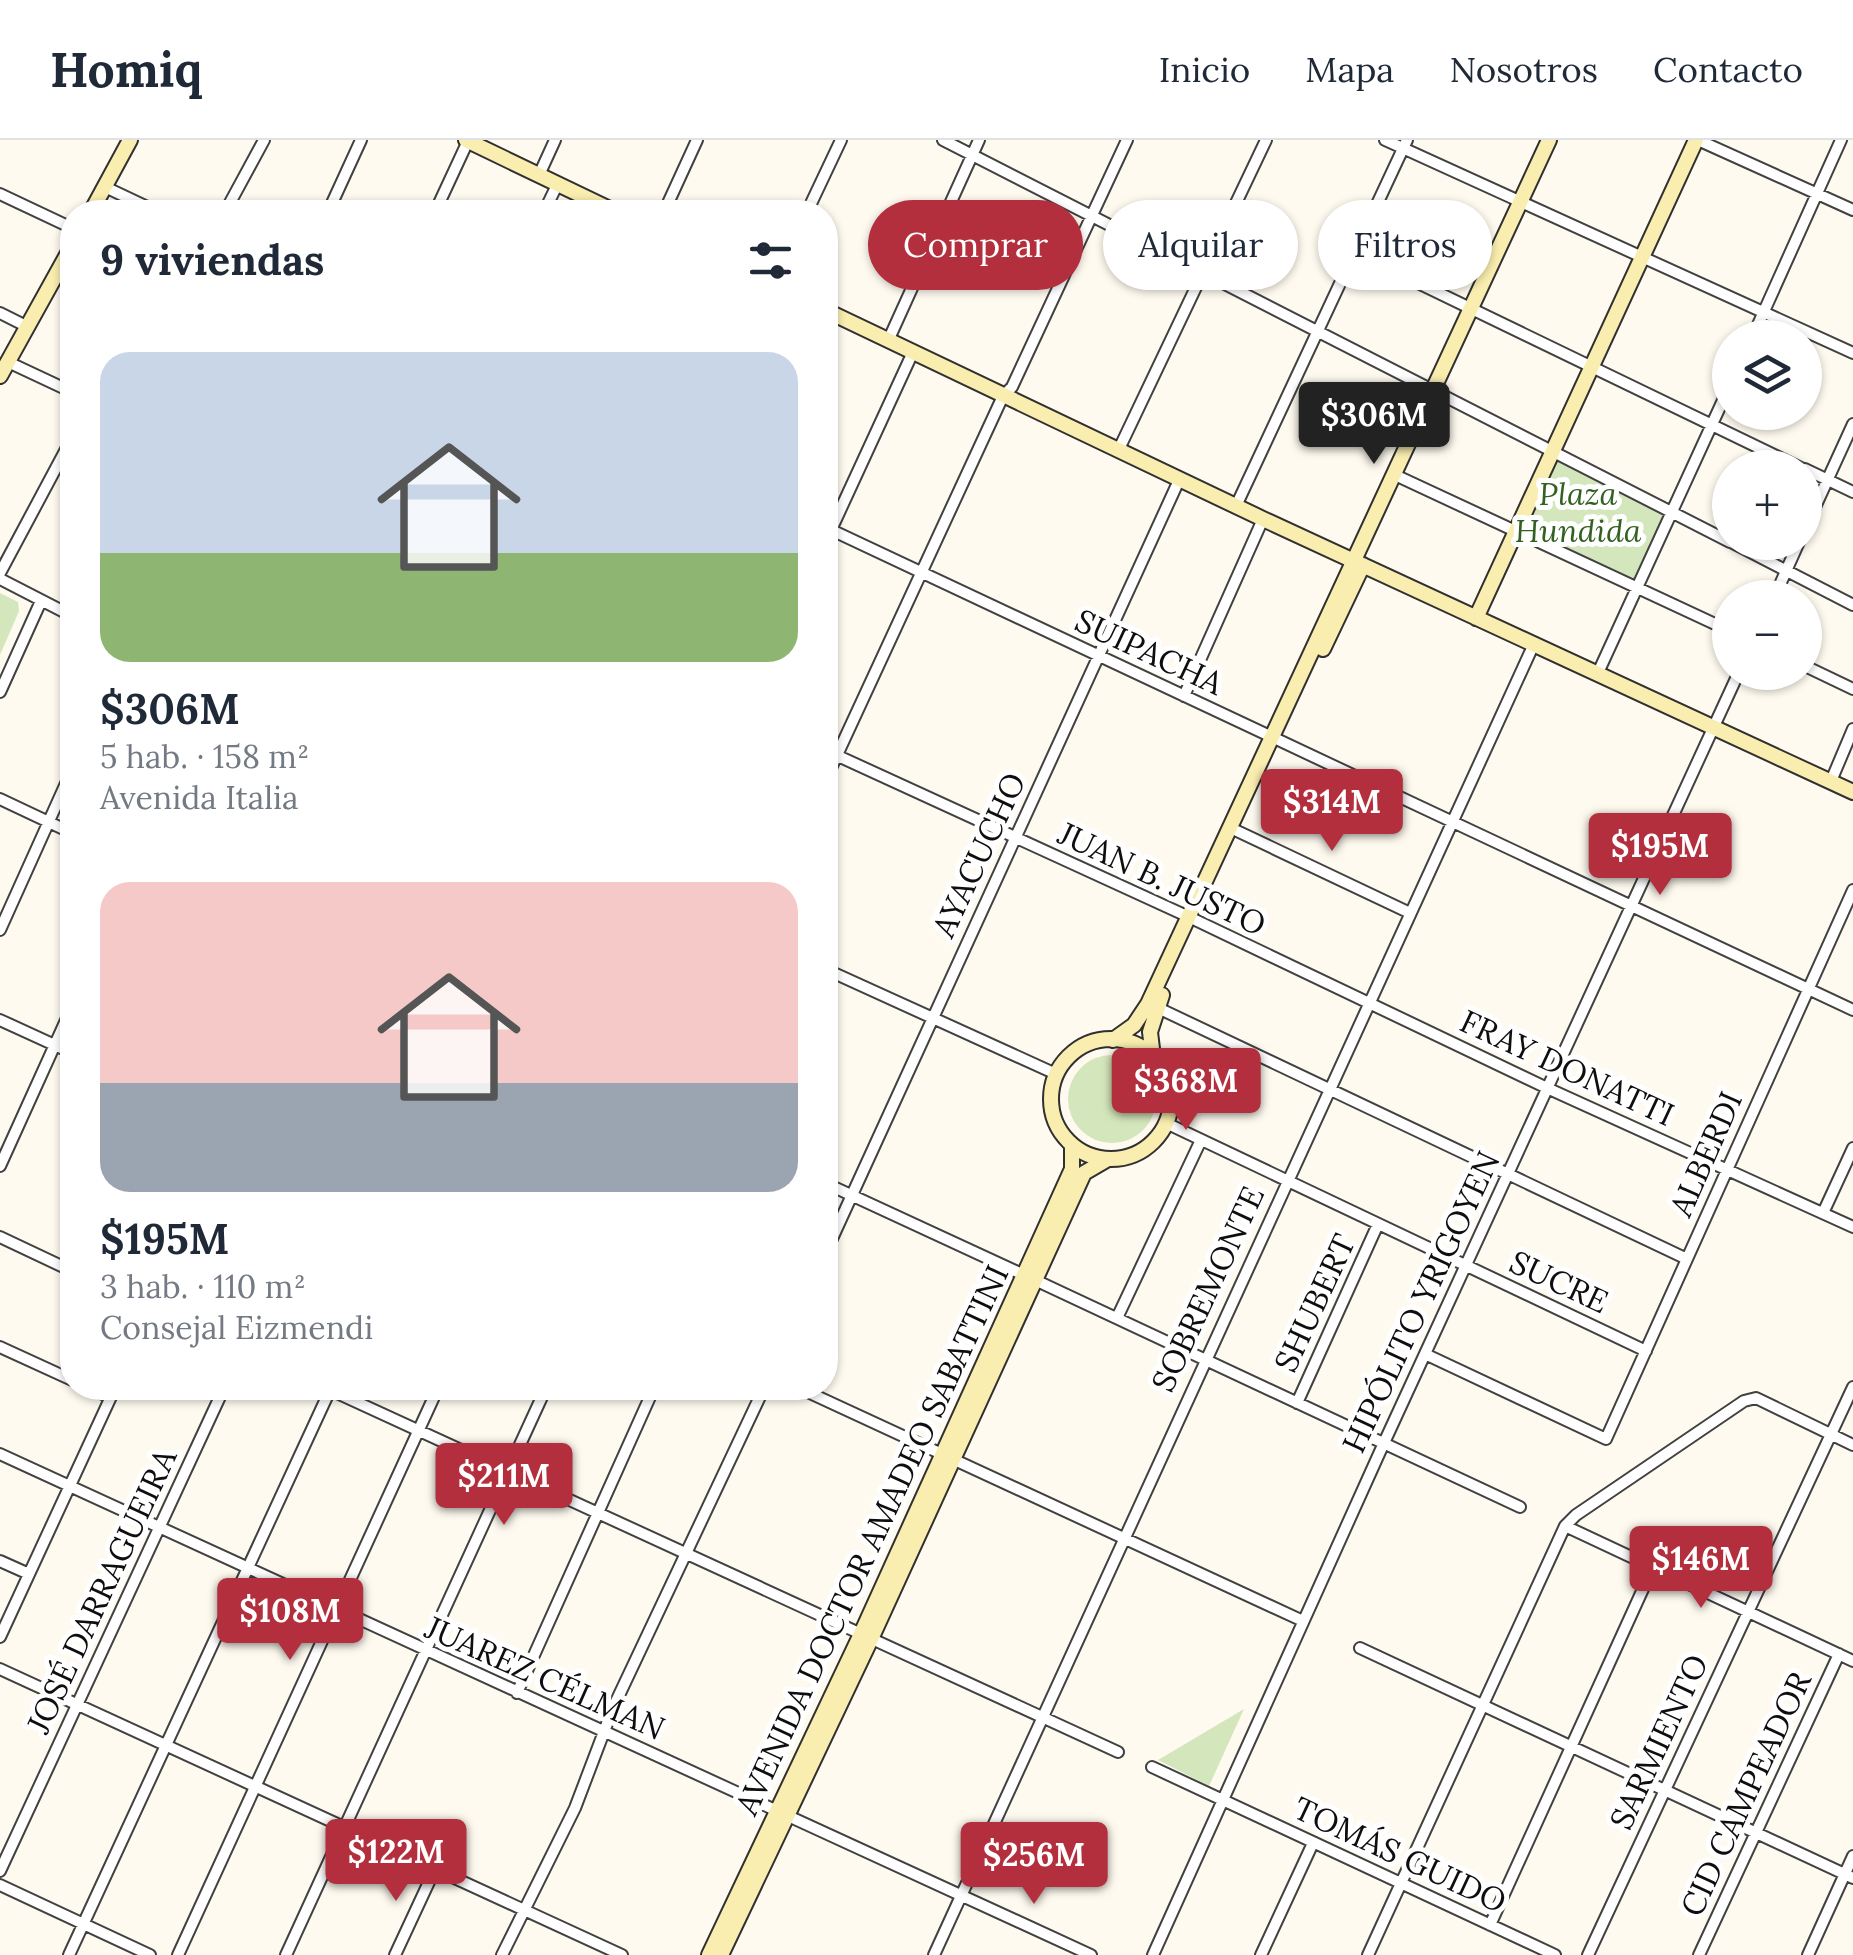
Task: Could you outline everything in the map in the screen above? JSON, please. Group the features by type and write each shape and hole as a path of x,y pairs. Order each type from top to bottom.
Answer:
{"main road":[{"path":"467,140 591,200"},
{"path":"1153,1057 1150,1032 1156,1007 1192,919 1359,563 1395,474 1549,140"},
{"path":"1476,618 1697,140"},
{"path":"98,200 126,141"},
{"path":"0,376 60,268"},
{"path":"838,316 1534,646 1853,792"},
{"path":"1114,1040 1126,1033 1142,1014 1237,831 1275,740"},
{"path":"1114,1040 1142,1048 1153,1057 1164,1071 1171,1106 1157,1138 1126,1158 1088,1155 1072,1145 1059,1130 1052,1112 1051,1092 1066,1059 1096,1041 1114,1040"},
{"name":"AVENIDA DOCTOR AMADEO SABATTINI","path":"1030,1277 1072,1169 1072,1145"},
{"name":"AVENIDA DOCTOR AMADEO SABATTINI","path":"721,1955 1030,1277 1084,1173 1093,1164 1108,1159"},
{"name":"AVENIDA DOCTOR AMADEO SABATTINI","path":"709,1955 783,1813"}],"street":[{"path":"231,200 264,140"},
{"path":"334,200 361,140"},
{"path":"440,200 467,140"},
{"path":"539,174 555,140"},
{"path":"670,200 697,140"},
{"path":"814,200 841,140"},
{"path":"943,140 1103,222"},
{"path":"888,341 979,140"},
{"path":"838,754 1126,140"},
{"path":"1238,200 1266,140"},
{"path":"1385,140 1405,144 1519,202 1853,353"},
{"path":"1697,140 1853,210"},
{"path":"1760,320 1841,140"},
{"path":"1380,200 1405,144"},
{"path":"550,200 558,184"},
{"path":"105,187 133,200"},
{"path":"0,194 60,222"},
{"path":"1119,449 1195,290"},
{"path":"1235,290 1712,532"},
{"path":"1236,506 1338,290"},
{"path":"1429,290 1712,424 1597,675"},
{"path":"0,313 28,327"},
{"path":"838,508 912,352"},
{"path":"8,362 60,386"},
{"path":"1822,491 1853,424"},
{"path":"1724,430 1766,450"},
{"path":"60,461 0,576 60,610"},
{"path":"1395,474 1712,622"},
{"name":"AYACUCHO","path":"838,1226 1180,478"},
{"path":"1822,478 1853,492"},
{"path":"1184,696 1263,519"},
{"name":"SUIPACHA","path":"838,534 1853,1010"},
{"path":"1765,560 1853,605"},
{"path":"1782,580 1791,560"},
{"path":"0,692 41,600"},
{"name":"SOBREMONTE","path":"934,1955 1450,822 1534,646"},
{"path":"1822,674 1853,688"},
{"name":"HIPÓLITO YRIGOYEN","path":"1153,1955 1383,1444 1731,690"},
{"path":"1830,781 1853,729"},
{"name":"JUAN B. JUSTO","path":"838,756 1369,1003"},
{"path":"0,930 60,797"},
{"path":"0,799 60,827"},
{"path":"1237,831 1410,913"},
{"name":"ALBERDI","path":"1426,1354 1606,1439 1853,890"},
{"path":"838,975 1056,1074"},
{"name":"FRAY DONATTI","path":"1369,1003 1853,1227"},
{"path":"1156,1007 1687,1259"},
{"path":"0,1020 60,1048"},
{"path":"0,1166 60,1035"},
{"name":"SUCRE","path":"1166,1122 1646,1351"},
{"path":"1118,1318 1201,1140"},
{"path":"1823,1213 1853,1148"},
{"path":"838,1189 1520,1508"},
{"name":"SHUBERT","path":"1296,1403 1378,1224"},
{"path":"0,1237 60,1264"},
{"path":"0,1346 60,1374"},
{"name":"SARMIENTO","path":"1588,1955 1853,1387"},
{"path":"1368,1955 1565,1526 1744,1401 1756,1398 1853,1444"},
{"path":"0,1636 108,1400"},
{"name":"JOSÉ DARRAGUEIRA","path":"0,1871 218,1400"},
{"path":"70,1955 324,1400"},
{"path":"354,1400 1118,1752"},
{"path":"178,1955 432,1400"},
{"path":"286,1955 540,1400"},
{"path":"517,1693 648,1400"},
{"path":"502,1955 575,1808 605,1732 758,1400"},
{"path":"824,1400 1304,1621"},
{"name":"JUAREZ CÉLMAN","path":"0,1454 1091,1955"},
{"path":"1565,1526 1853,1661"},
{"path":"0,1561 29,1574"},
{"path":"1490,1924 1652,1568"},
{"path":"1360,1648 1849,1876"},
{"name":"CID CAMPEADOR","path":"1699,1955 1839,1654"},
{"path":"0,1669 622,1955"},
{"name":"TOMÁS GUIDO","path":"1152,1767 1555,1955"},
{"path":"1261,1955 1313,1843"},
{"path":"1808,1955 1849,1876 1853,1856"},
{"path":"394,1955 434,1869"},
{"path":"0,1885 150,1955"}],"green space":[{"name":"Plaza Hundida","path":"1557,460 1665,514 1636,581 1523,530"},
{"path":"0,593 18,602 19,611 0,655"},
{"path":"1112,1055 1129,1058 1143,1068 1153,1082 1153,1116 1143,1130 1129,1140 1112,1143 1095,1140 1081,1130 1071,1116 1068,1099 1071,1082 1081,1068 1095,1058"},
{"path":"1244,1709 1209,1786 1158,1760"}]}
